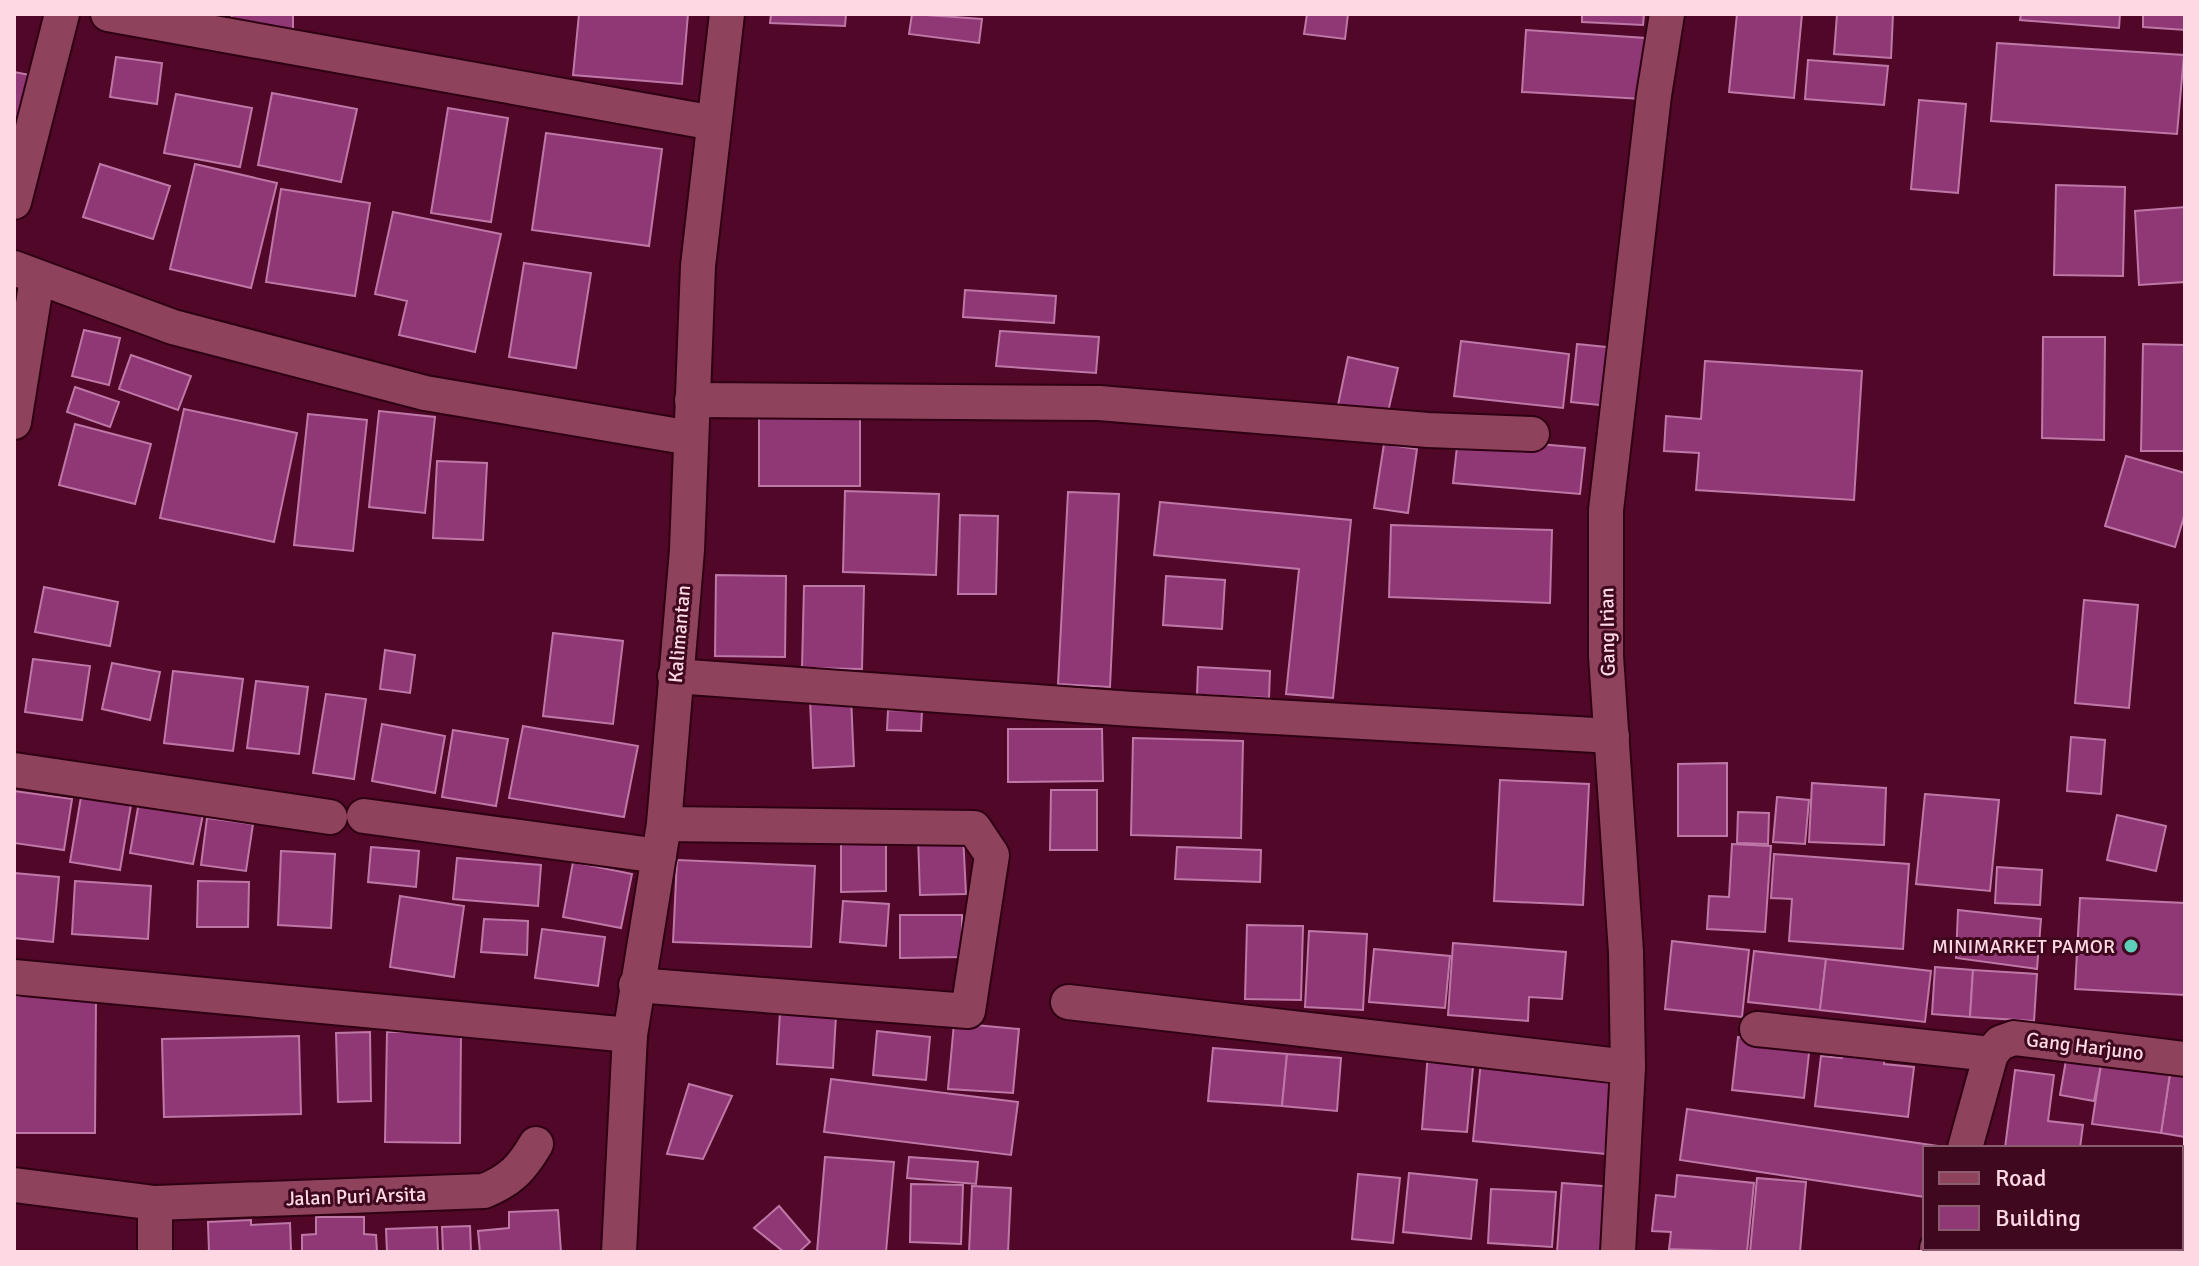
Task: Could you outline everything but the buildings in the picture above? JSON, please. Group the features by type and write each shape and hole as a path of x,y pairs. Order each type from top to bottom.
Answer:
{"street":[{"path":"14,202 62,14"},
{"path":"108,14 714,123"},
{"name":"Kalimantan","path":"619,1252 630,1035 661,840 687,550 698,266 727,14"},
{"name":"Gang Irian","path":"1618,1252 1628,1067 1626,952 1606,656 1606,510 1654,95 1667,14"},
{"path":"14,422 25,274 173,327 425,393 691,438"},
{"path":"692,400 1099,403 1428,430 1532,434"},
{"path":"675,676 1148,710 1612,736"},
{"path":"14,770 330,817"},
{"path":"364,816 661,840 974,828 992,855 968,1011 636,985"},
{"path":"14,977 630,1035"},
{"path":"1068,1002 1628,1067"},
{"path":"1757,1029 1991,1054 1966,1146"},
{"name":"Gang Harjuno","path":"1991,1054 2000,1043 2014,1038 2185,1059"},
{"name":"Jalan Puri Arsita","path":"14,1185 155,1203 484,1191 506,1182 521,1169 536,1144"},
{"path":"155,1203 155,1252"}],"place":[{"name":"MINIMARKET PAMOR","path":"2131,946"}]}
